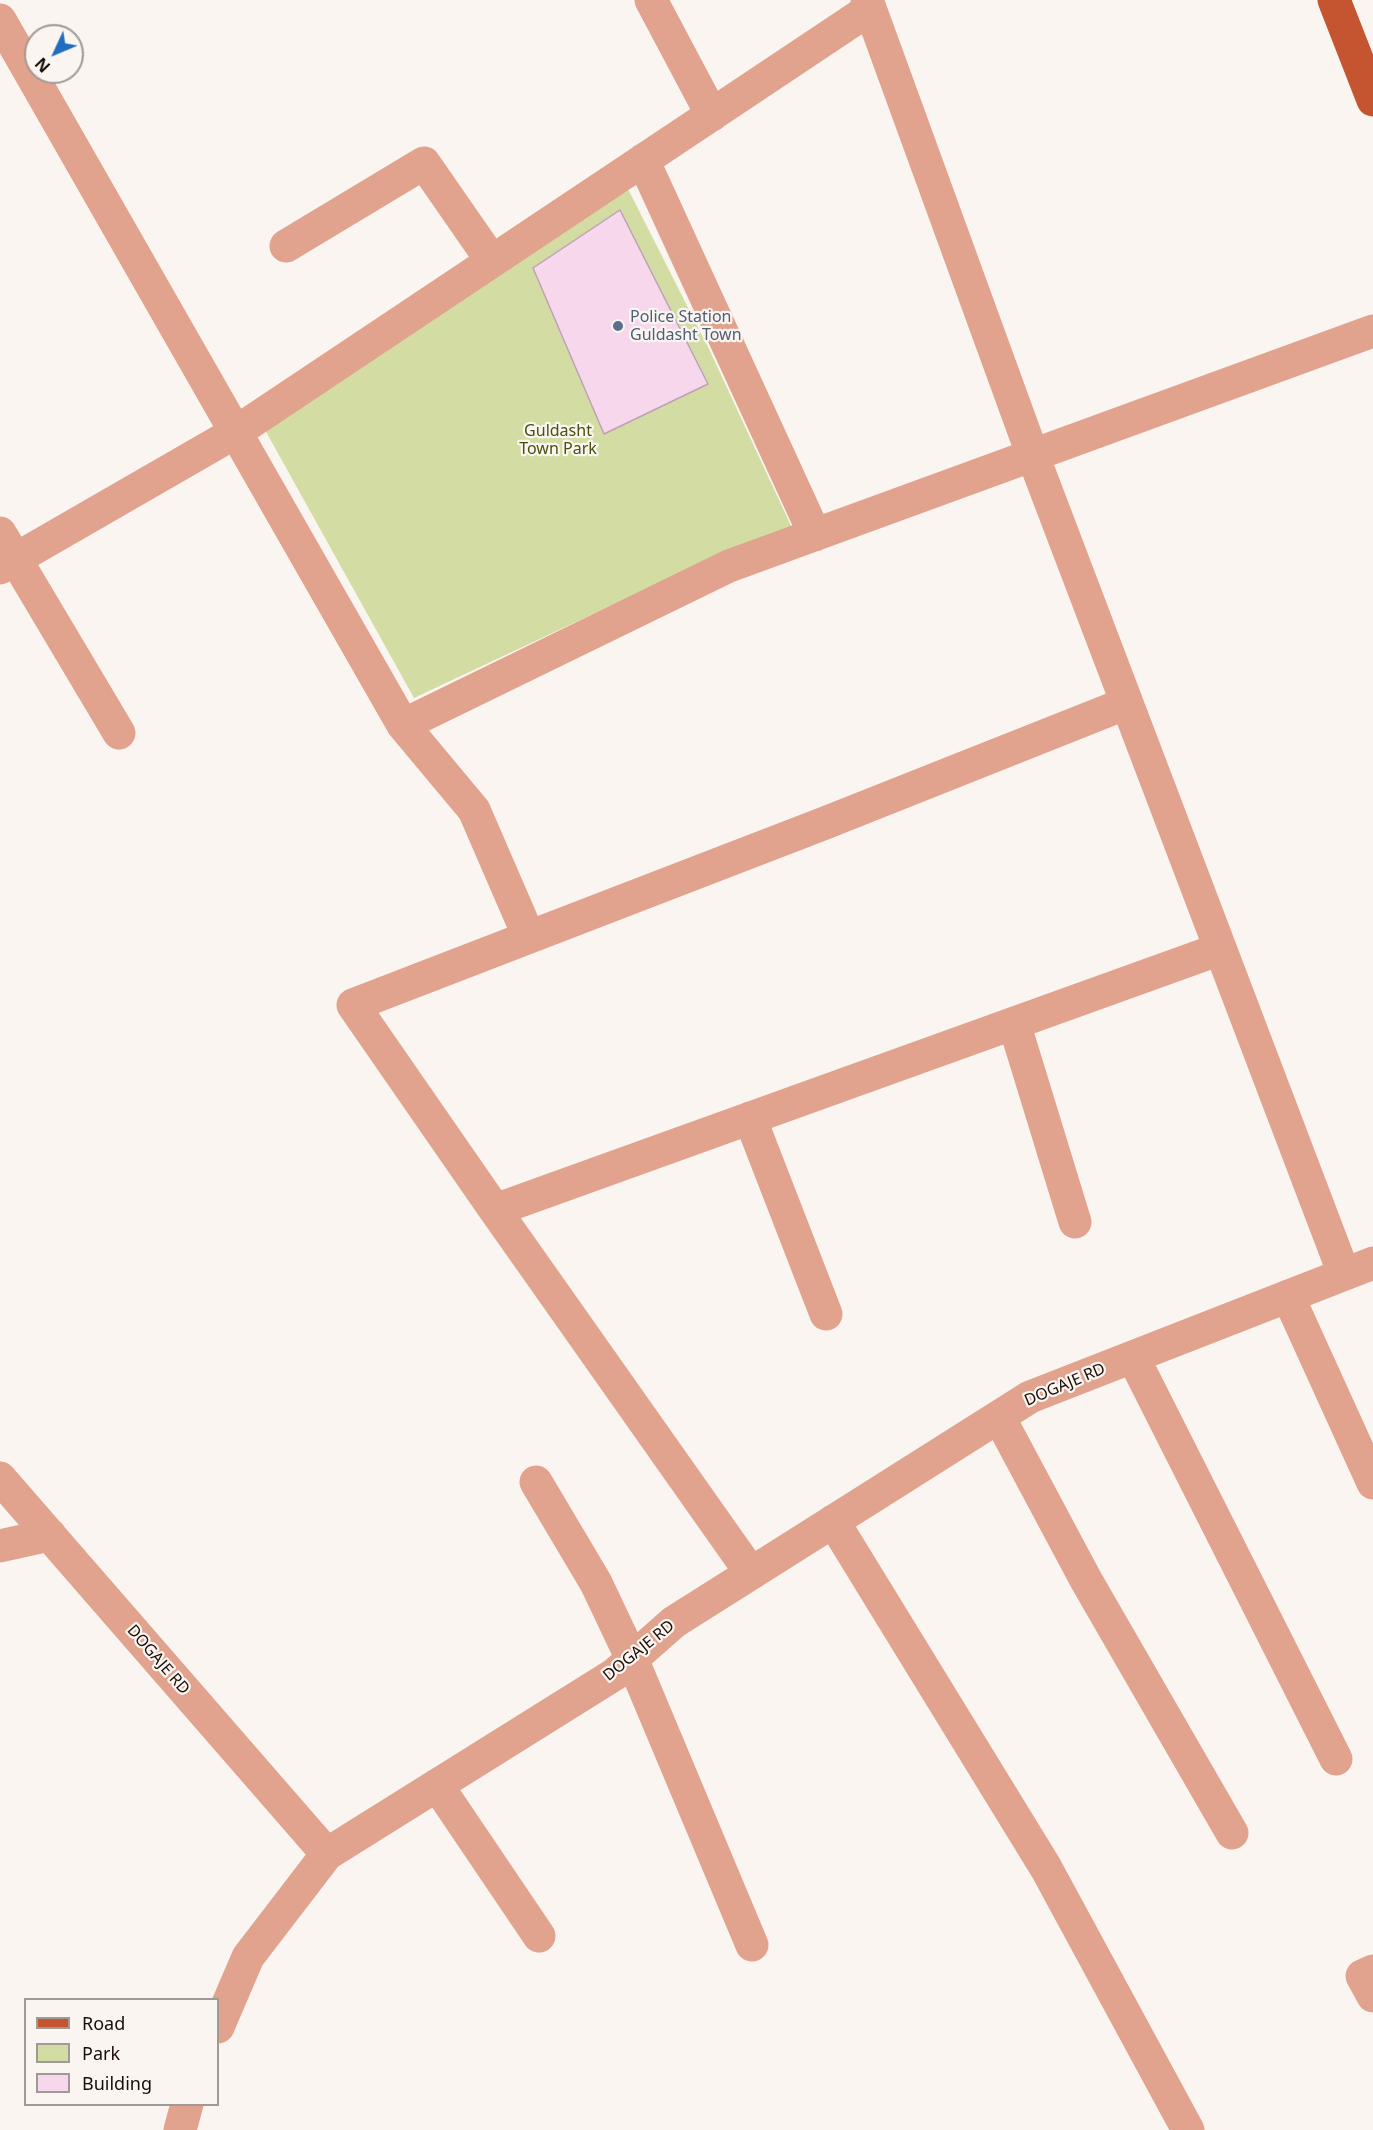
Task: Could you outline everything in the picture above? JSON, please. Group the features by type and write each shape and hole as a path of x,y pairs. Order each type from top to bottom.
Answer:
{"main road":[{"path":"1334,0 1373,100"}],"street":[{"path":"651,0 712,115"},
{"path":"119,733 5,553 236,432 712,115 869,4 1033,456 1220,949 1359,1268"},
{"path":"0,20 403,725 474,810 529,938"},
{"path":"643,160 815,535"},
{"path":"286,246 424,163 492,261"},
{"path":"403,725 729,566 1373,331"},
{"path":"751,1573 353,1005 825,824 1127,703"},
{"path":"495,1210 1220,949"},
{"path":"1014,1023 1075,1222"},
{"path":"750,1118 826,1314"},
{"name":"DOGAJE RD","path":"0,1478 327,1854 615,1674 674,1622 1030,1397 1359,1268"},
{"path":"1288,1296 1373,1483"},
{"path":"1133,1357 1336,1759"},
{"path":"999,1417 1086,1580 1233,1833"},
{"path":"536,1482 596,1583 632,1659 752,1945"},
{"path":"833,1521 1046,1868 1188,2130"},
{"path":"0,1546 50,1535"},
{"path":"437,1785 539,1936"},
{"path":"219,2025 249,1957 327,1854"},
{"path":"1373,1971 1362,1976 1373,1996"},
{"path":"180,2130 186,2106"}],"green space":[{"name":"Guldasht Town Park","path":"628,189 710,351 792,528 708,560 414,698 265,430"}],"building":[{"name":"Police Station Guldasht Town","path":"620,210 708,384 604,434 533,268"}],"place":[{"name":"Police Station Guldasht Town","path":"618,326"}]}
